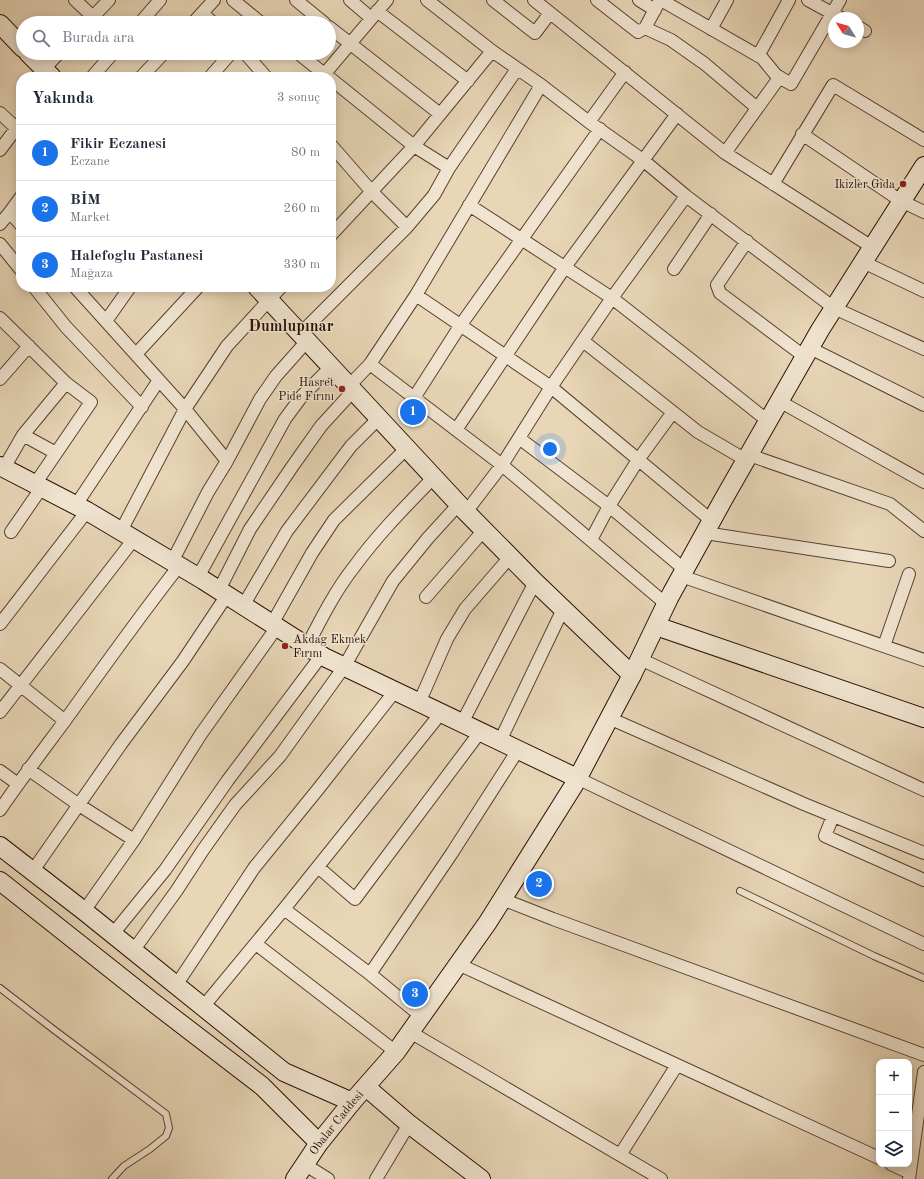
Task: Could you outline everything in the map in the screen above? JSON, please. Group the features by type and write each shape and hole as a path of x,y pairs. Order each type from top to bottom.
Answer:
{"main road":[{"path":"0,24 16,41"},
{"path":"35,60 47,72"},
{"name":"Obalar Caddesi","path":"295,1179 319,1143 352,1102 396,1052 502,899 577,778 636,667 666,604 779,401 834,308 924,166"},
{"path":"270,292 304,337 462,508 563,610 636,667"},
{"path":"2,467 81,508 128,535 198,577 314,651 344,667 577,778"},
{"path":"656,626 924,718"},
{"path":"0,846 284,1072 352,1102"},
{"path":"0,881 150,1000 262,1086 319,1143"},
{"path":"366,1086 408,1124 474,1177"}],"street":[{"path":"75,0 87,16"},
{"path":"94,16 109,0"},
{"path":"146,16 160,0"},
{"path":"199,16 214,0"},
{"path":"232,0 252,16"},
{"path":"296,0 315,16"},
{"path":"350,0 374,15 468,81"},
{"path":"329,72 349,43 386,0"},
{"path":"427,0 492,51 644,161 686,196 834,308 924,349"},
{"path":"493,0 535,33 550,12"},
{"path":"534,0 725,153 872,247"},
{"path":"597,0 638,32 645,28 658,3"},
{"path":"638,0 658,3 712,29 762,58 776,76 791,84 828,29"},
{"path":"712,29 727,0"},
{"path":"758,56 789,0"},
{"path":"808,0 830,12"},
{"path":"838,12 840,0"},
{"path":"202,13 205,16"},
{"path":"645,28 671,40 705,64 757,108"},
{"path":"336,33 440,114"},
{"path":"336,230 414,146 492,51"},
{"path":"49,72 55,60"},
{"path":"96,72 107,60"},
{"path":"146,72 157,60"},
{"path":"214,72 225,60"},
{"path":"251,60 262,72"},
{"path":"306,60 320,72"},
{"path":"0,810 28,769 65,721 144,610 175,564 208,492 227,461 260,399 276,376 304,337 407,227 434,195 449,168 518,69"},
{"path":"589,122 624,72"},
{"path":"725,153 779,78"},
{"path":"336,85 414,146 449,168"},
{"path":"32,872 121,744 183,661 223,593 250,529 321,426 370,364 416,296 541,85"},
{"path":"773,184 833,85 924,140"},
{"path":"0,113 16,123"},
{"path":"456,430 565,267 677,114"},
{"path":"0,150 16,129"},
{"path":"414,398 460,326 600,129"},
{"path":"802,134 901,201 924,212"},
{"path":"336,155 407,227"},
{"path":"133,951 235,805 280,756 344,667 393,581 428,538 462,508 502,465 551,387 612,298 686,196"},
{"path":"0,224 16,203"},
{"path":"469,205 612,298 768,421"},
{"path":"10,212 16,219"},
{"path":"674,268 711,214"},
{"path":"747,241 717,285 720,293 807,353 924,405"},
{"path":"0,244 16,264"},
{"path":"863,262 924,290"},
{"path":"38,292 66,327 142,407"},
{"path":"80,292 185,409 227,461"},
{"path":"106,321 126,292"},
{"path":"136,354 193,292"},
{"path":"0,712 128,535 185,409 227,346 268,292"},
{"path":"416,296 551,387 638,460 708,527 889,561"},
{"path":"0,318 66,383 91,402 56,453 11,532"},
{"path":"583,342 698,432 748,457 890,504 924,531"},
{"path":"0,379 30,346"},
{"path":"370,364 502,465 666,604"},
{"path":"198,577 285,419 302,396 331,367"},
{"path":"0,624 81,508 159,380"},
{"path":"2,467 23,435 66,383"},
{"path":"779,401 924,482"},
{"path":"591,540 609,506 638,460 674,412"},
{"path":"243,606 292,525 351,446 379,418"},
{"path":"23,435 56,453"},
{"path":"519,438 609,506 683,573 924,660"},
{"path":"84,912 134,840 201,734 274,626 312,553 334,520 407,448"},
{"path":"112,935 165,870 228,780 314,651 329,605 353,567 388,524 434,477"},
{"path":"426,597 484,530"},
{"path":"419,702 447,639 462,615 510,557"},
{"path":"884,646 909,574"},
{"path":"462,723 535,582"},
{"path":"500,741 563,610"},
{"path":"636,667 924,790"},
{"path":"0,669 65,721"},
{"path":"176,985 254,868 395,691"},
{"path":"203,1007 284,910 441,713"},
{"path":"609,718 833,816 924,853"},
{"path":"318,867 355,899 480,732"},
{"path":"370,974 452,853 518,750"},
{"path":"28,769 79,805 134,840"},
{"path":"0,771 18,784"},
{"path":"577,778 924,944"},
{"path":"833,816 825,836 924,880"},
{"path":"502,899 924,1055"},
{"path":"284,910 370,974 421,1016"},
{"path":"256,944 396,1052"},
{"path":"458,964 876,1157"},
{"path":"410,1032 661,1179"},
{"path":"620,1155 677,1065"},
{"path":"896,1167 910,1176 919,1148 924,1072"},
{"path":"376,1179 408,1124"},
{"path":"304,1164 328,1179"}],"lane":[{"path":"740,891 874,956 924,978"},
{"path":"0,988 52,1029 166,1114 169,1128 166,1136 150,1149 124,1166 112,1179"}],"place":[{"name":"Ikizler Gıda","path":"903,184"},
{"name":"Hasret Pide Fırını","path":"342,389"},
{"name":"Fikir Eczanesi","path":"413,412"},
{"name":"Akdag Ekmek Fırını","path":"285,646"},
{"name":"BİM","path":"539,884"},
{"name":"Halefoglu Pastanesi","path":"415,994"}],"district":[{"name":"Dumlupınar","path":"291,325"}]}
